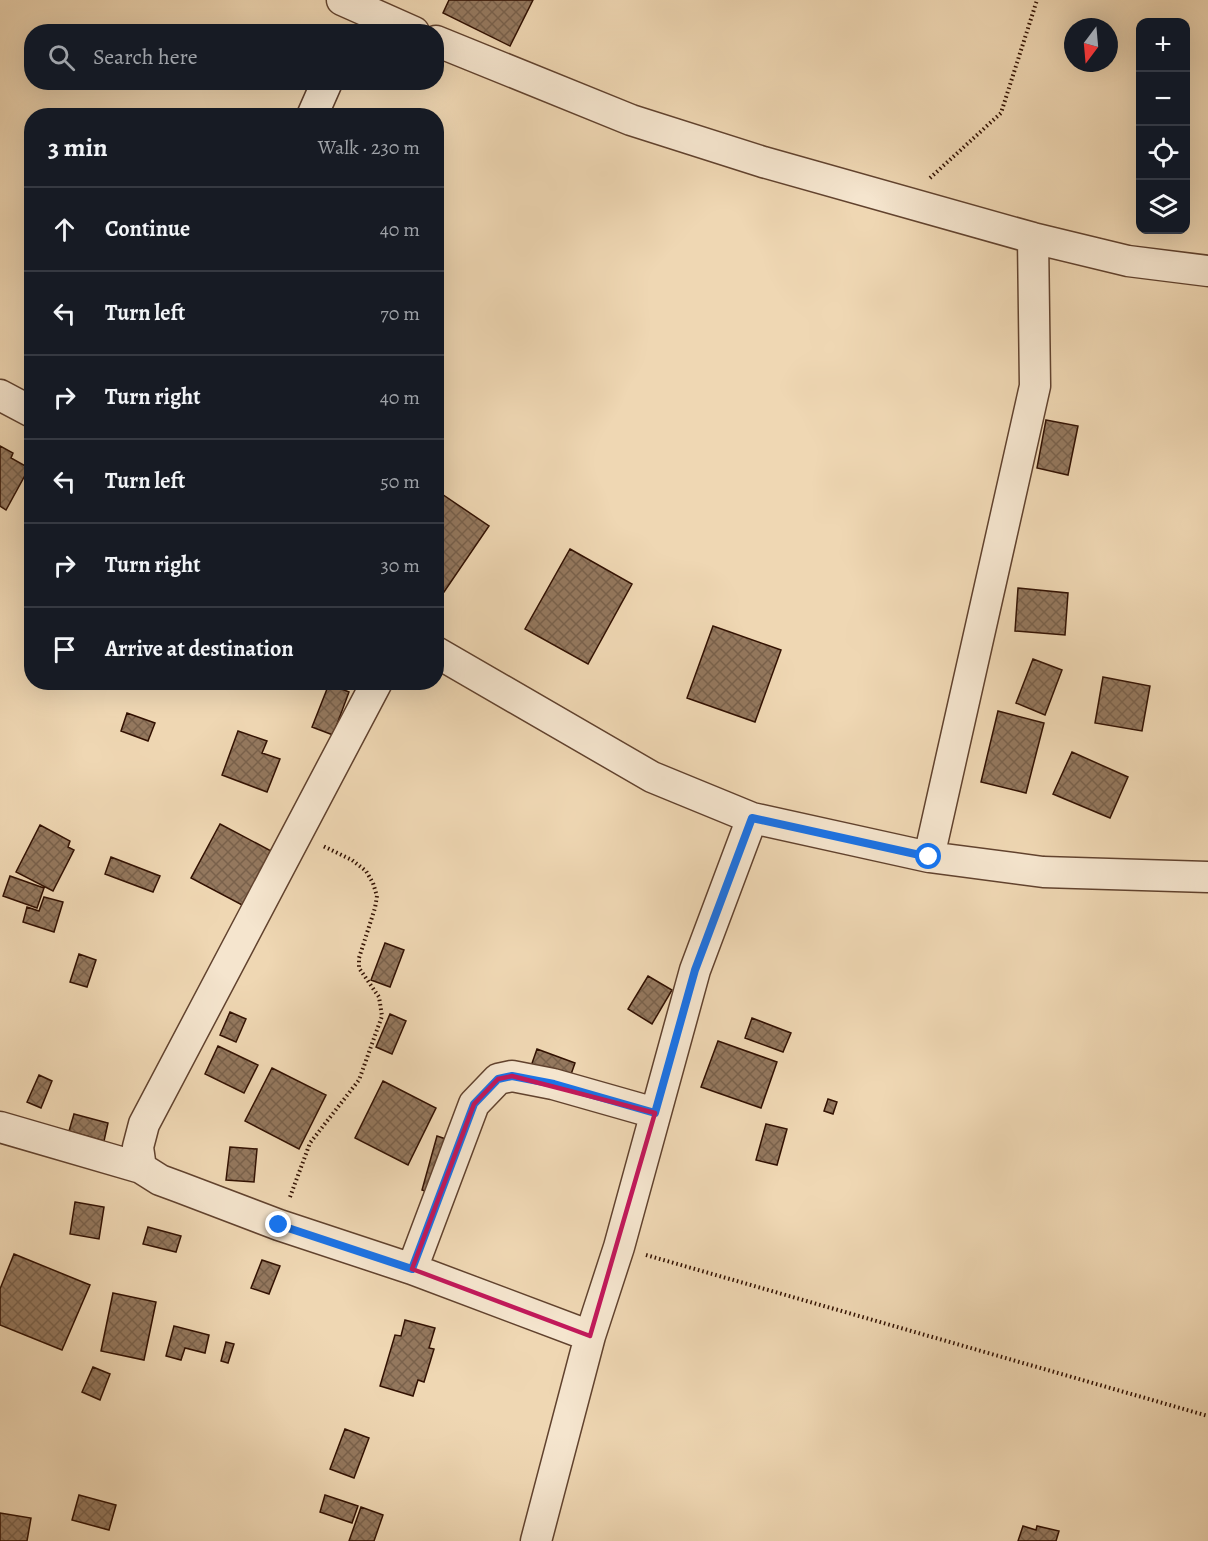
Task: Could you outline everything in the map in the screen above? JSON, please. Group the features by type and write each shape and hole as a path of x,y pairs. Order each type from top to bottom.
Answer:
{"street":[{"path":"351,14 386,24"},
{"path":"444,44 631,120 763,162 1034,238 1128,261 1208,271"},
{"path":"316,108 323,90"},
{"path":"929,857 1035,386 1034,238"},
{"path":"0,395 24,408"},
{"path":"444,657 652,777 752,818 929,857 1043,872 1208,877"},
{"path":"141,1168 138,1148 144,1124 373,690"},
{"path":"536,1541 590,1336 619,1247 695,970 752,818"},
{"path":"412,1269 474,1104 498,1079 512,1076 554,1084 655,1113"},
{"path":"0,1127 141,1168 160,1180 279,1225 412,1269 590,1336"}],"path":[{"path":"905,201 1001,113 1037,0"},
{"path":"279,1225 310,1143 359,1080 382,1016 379,997 359,968 359,958 377,896 373,883 366,871 352,860 314,839 303,823"},
{"path":"619,1247 1208,1416"}],"highlighted area":[{"path":"512,1076 655,1113 590,1336 412,1269 474,1104 498,1079"}],"building":[{"path":"449,0 533,0 510,46 443,13"},
{"path":"1046,420 1078,426 1068,475 1037,468"},
{"path":"0,446 13,453 11,458 24,465 24,477 6,510 0,506"},
{"path":"444,495 489,526 444,592"},
{"path":"570,549 632,584 588,664 525,629"},
{"path":"1018,588 1068,593 1065,635 1015,631"},
{"path":"713,626 781,650 755,722 687,698"},
{"path":"1033,659 1062,670 1045,715 1016,703"},
{"path":"1103,677 1150,686 1142,731 1095,723"},
{"path":"327,690 349,692 333,735 312,727"},
{"path":"998,711 1044,723 1026,793 981,782"},
{"path":"127,713 155,723 148,741 121,731"},
{"path":"238,731 267,741 262,753 280,759 267,792 222,775"},
{"path":"1072,752 1128,777 1110,818 1053,794"},
{"path":"220,824 273,852 244,906 191,878"},
{"path":"40,825 70,841 68,847 74,850 53,891 16,872"},
{"path":"111,857 160,876 153,892 105,874"},
{"path":"10,876 44,888 37,908 3,896"},
{"path":"44,897 63,902 54,932 23,922 27,907 39,911"},
{"path":"385,943 404,950 390,987 371,980"},
{"path":"79,954 96,960 87,987 70,982"},
{"path":"648,976 672,990 652,1024 628,1009"},
{"path":"230,1012 246,1019 236,1042 220,1035"},
{"path":"390,1014 406,1021 392,1054 376,1047"},
{"path":"752,1018 791,1033 783,1052 745,1038"},
{"path":"718,1041 777,1062 761,1108 701,1087"},
{"path":"218,1046 258,1065 244,1093 205,1074"},
{"path":"537,1049 575,1063 568,1083 530,1069"},
{"path":"272,1068 326,1095 299,1149 245,1121"},
{"path":"39,1075 52,1081 41,1108 27,1102"},
{"path":"383,1081 436,1108 408,1165 355,1138"},
{"path":"828,1099 837,1102 833,1114 824,1111"},
{"path":"74,1114 108,1123 104,1141 69,1131"},
{"path":"766,1124 787,1129 777,1165 756,1160"},
{"path":"437,1136 446,1139 431,1193 422,1190"},
{"path":"230,1147 257,1149 254,1182 226,1180"},
{"path":"75,1202 104,1207 99,1239 70,1234"},
{"path":"148,1227 181,1236 176,1252 143,1244"},
{"path":"14,1254 90,1285 62,1350 0,1325 0,1289"},
{"path":"262,1260 280,1266 269,1294 251,1288"},
{"path":"113,1293 156,1302 144,1360 101,1351"},
{"path":"405,1320 435,1328 429,1348 434,1349 424,1382 418,1380 413,1396 380,1386 395,1335 401,1336"},
{"path":"174,1326 209,1335 205,1353 185,1348 181,1360 166,1356"},
{"path":"226,1342 234,1344 228,1363 221,1361"},
{"path":"93,1367 110,1374 100,1400 82,1392"},
{"path":"345,1429 369,1438 354,1478 330,1469"},
{"path":"79,1495 116,1505 109,1530 72,1520"},
{"path":"325,1495 358,1506 352,1523 320,1512"},
{"path":"361,1507 383,1515 374,1541 349,1541"},
{"path":"0,1513 31,1518 27,1541 0,1541"},
{"path":"1023,1526 1036,1530 1037,1526 1059,1531 1056,1541 1018,1541"}],"route":[{"path":"279,1225 412,1269 474,1104 498,1079 512,1076 554,1084 655,1113 695,970 752,818 929,857"}]}
